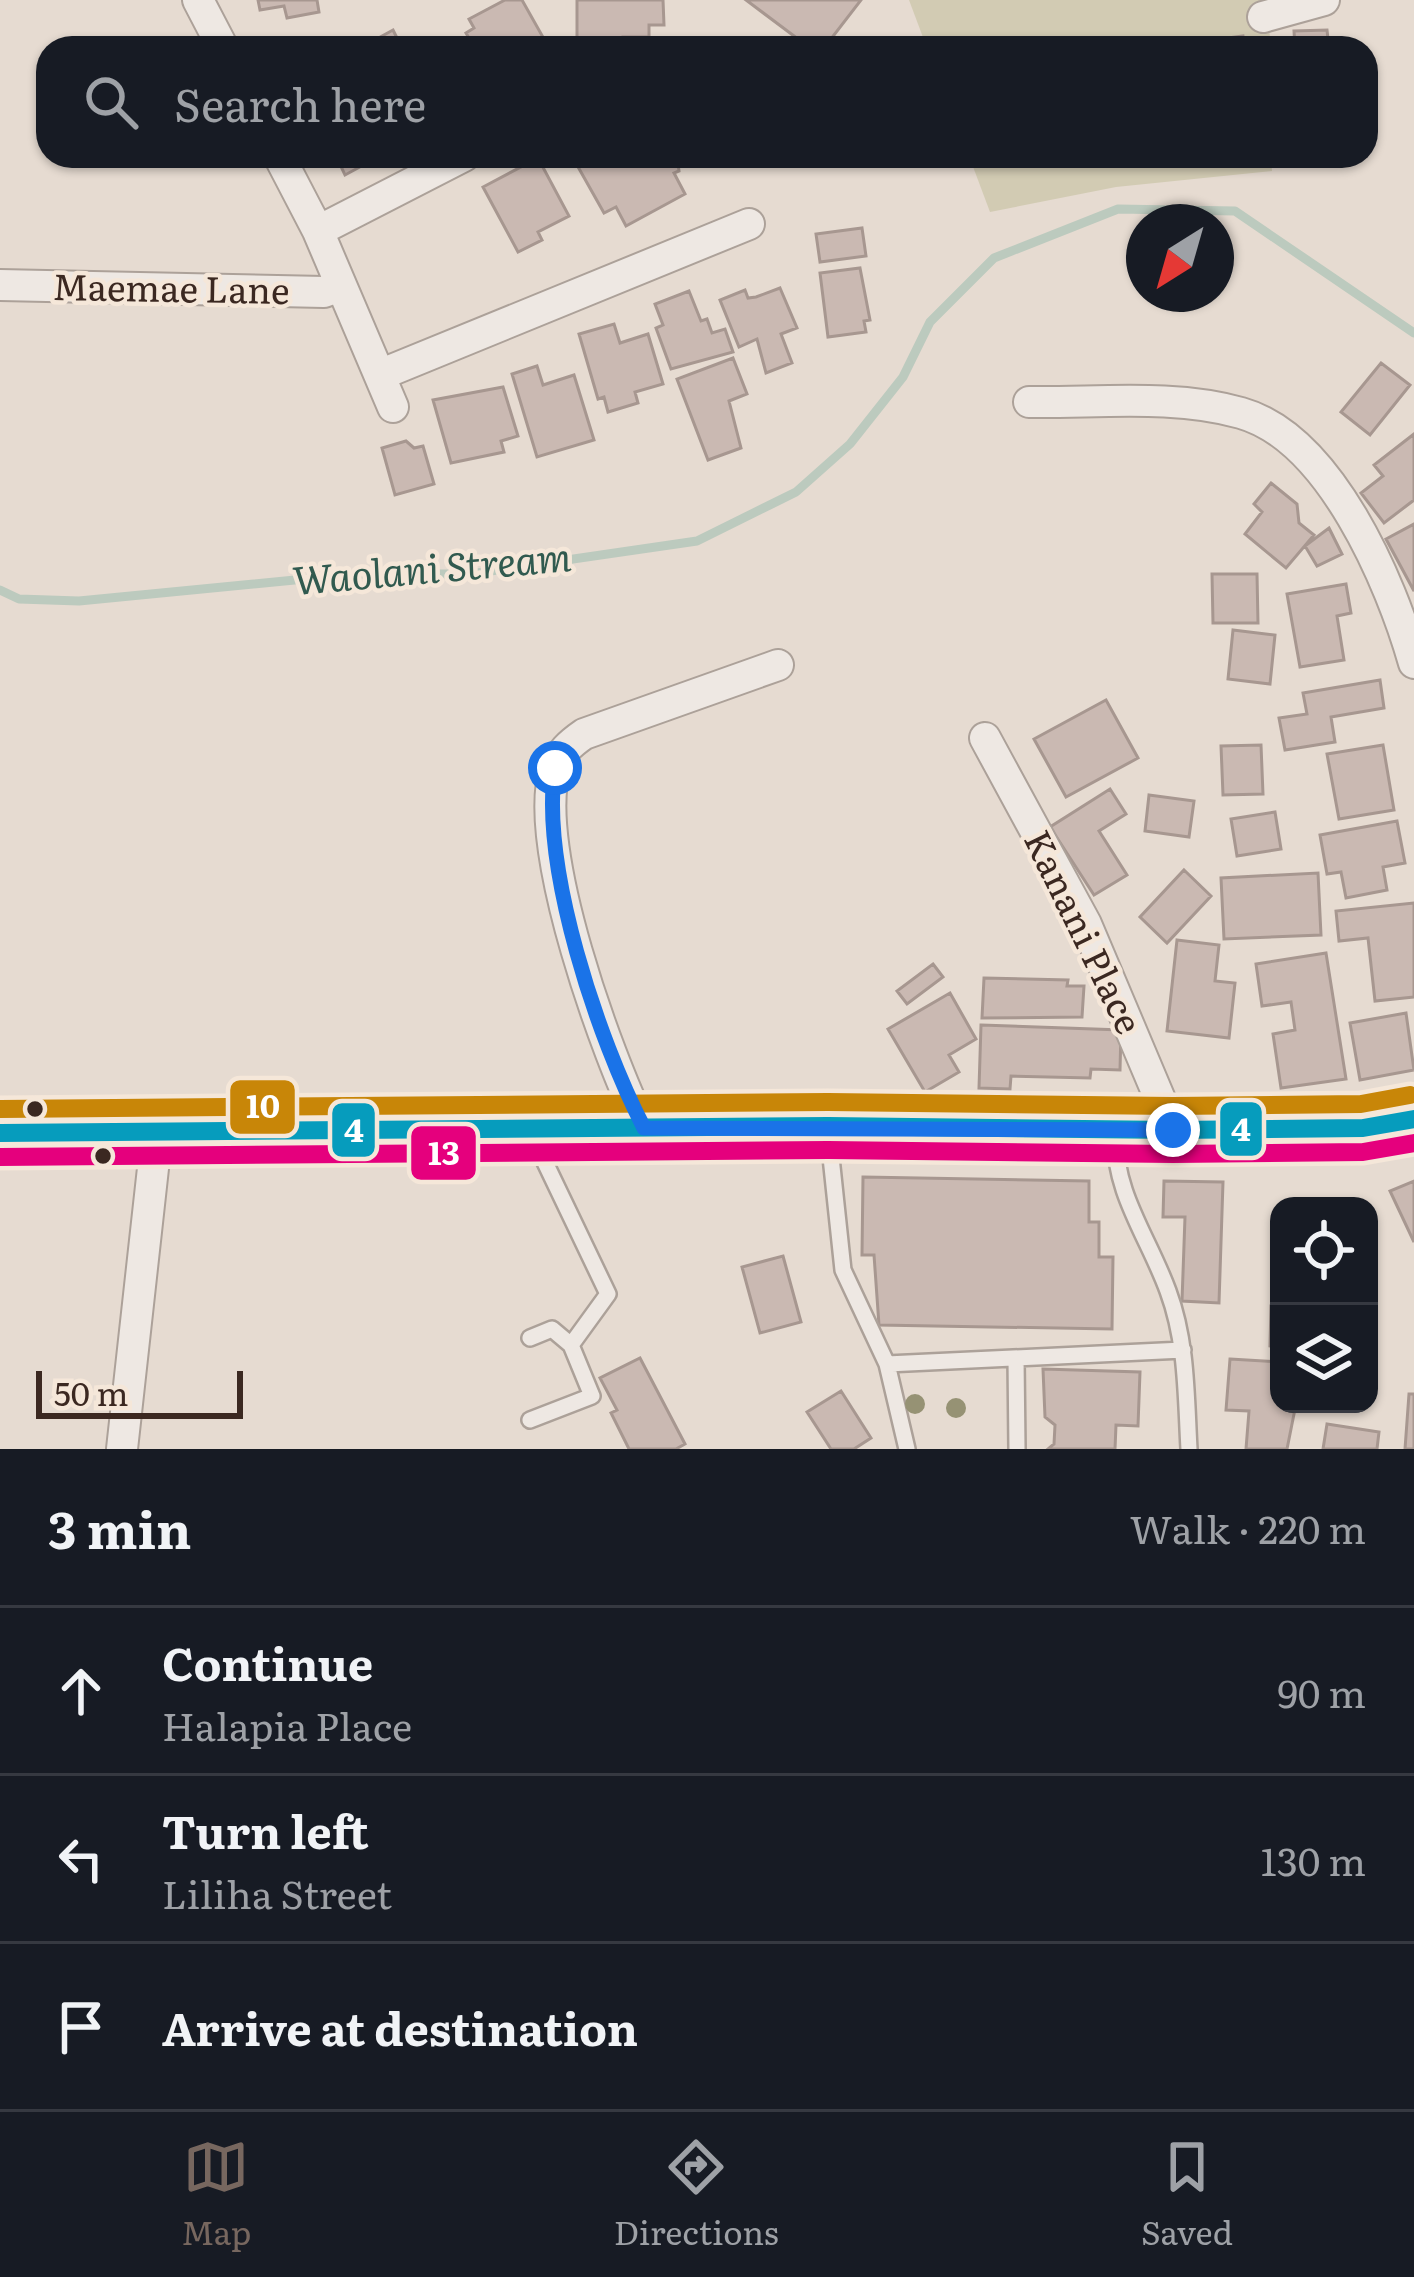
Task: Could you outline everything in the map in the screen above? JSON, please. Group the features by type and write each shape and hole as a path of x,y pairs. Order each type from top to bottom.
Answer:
{"street":[{"path":"198,0 217,36"},
{"path":"1263,17 1324,0"},
{"path":"285,168 382,374 392,407"},
{"path":"318,231 441,168"},
{"path":"382,374 749,224"},
{"name":"Maemae Lane","path":"0,285 324,292 340,286"},
{"path":"1029,402 1214,407 1246,414 1281,433 1331,483 1405,632 1414,663"},
{"path":"644,1128 624,1090 563,895 553,826 555,768 572,742 584,734 778,665"},
{"name":"Kanani Place","path":"985,738 1085,924 1173,1130"},
{"path":"0,1133 828,1126 1173,1130 1363,1128 1414,1119"},
{"path":"130,1448 157,1132"}],"lane":[{"path":"828,1126 843,1270 887,1364 907,1449"},
{"path":"530,1130 608,1294 571,1345"},
{"path":"1115,1130 1120,1185 1168,1290 1183,1350 1189,1449"},
{"path":"530,1337 552,1329 571,1345 592,1396 530,1420"},
{"path":"887,1364 1183,1350"},
{"path":"1016,1358 1017,1449"}],"shaded area":[{"path":"909,0 1269,0 1270,36 922,36"},
{"path":"974,168 1272,168 1116,187 990,212"}],"building":[{"path":"258,0 317,0 319,12 287,18 284,6 260,10"},
{"path":"505,0 522,0 542,36 468,36 474,28 469,19"},
{"path":"577,0 663,0 664,25 649,25 649,36 577,36"},
{"path":"746,0 861,0 833,36 794,36"},
{"path":"1327,30 1328,36 1294,36 1294,31"},
{"path":"519,168 543,168 569,216 538,232 542,240 518,252 483,187"},
{"path":"579,168 679,168 674,173 685,194 626,226 616,207 604,213"},
{"path":"862,228 866,256 820,262 816,234"},
{"path":"860,268 870,320 864,321 866,332 828,337 820,273"},
{"path":"780,288 797,328 781,334 792,363 766,373 757,339 739,347 720,300 745,290 748,298"},
{"path":"689,291 701,321 707,319 712,333 725,329 733,352 671,369 656,328 663,325 655,304"},
{"path":"614,324 620,343 648,334 663,384 635,392 638,403 608,412 604,397 598,399 579,334"},
{"path":"733,358 747,394 729,401 741,448 708,460 677,379"},
{"path":"1381,363 1410,385 1370,435 1341,412"},
{"path":"537,366 543,385 574,375 594,440 537,457 512,374"},
{"path":"503,387 518,436 501,441 504,452 451,463 433,400"},
{"path":"1414,434 1414,500 1384,523 1361,493 1383,476 1374,465"},
{"path":"406,441 414,448 423,446 434,484 395,495 382,448"},
{"path":"1271,483 1297,504 1299,523 1314,535 1286,568 1245,534 1262,512 1254,504"},
{"path":"1414,524 1414,591 1386,539"},
{"path":"1329,528 1342,554 1317,566 1305,546"},
{"path":"1212,574 1257,574 1258,623 1213,623"},
{"path":"1346,584 1351,613 1337,616 1344,660 1300,667 1287,594"},
{"path":"1233,630 1275,635 1270,684 1228,679"},
{"path":"1380,680 1384,708 1331,717 1335,742 1285,750 1279,718 1307,714 1303,693"},
{"path":"1106,700 1138,758 1066,797 1034,739"},
{"path":"1261,745 1263,794 1223,795 1221,746"},
{"path":"1383,745 1394,810 1339,819 1327,754"},
{"path":"1110,789 1126,814 1099,831 1127,875 1094,895 1050,827"},
{"path":"1149,795 1194,801 1189,837 1145,831"},
{"path":"1275,812 1281,849 1237,856 1231,819"},
{"path":"1397,821 1405,863 1383,867 1387,890 1346,898 1341,872 1327,874 1320,835"},
{"path":"1184,870 1211,896 1167,943 1140,917"},
{"path":"1318,873 1321,935 1224,939 1221,878"},
{"path":"1414,903 1414,997 1375,1001 1368,938 1339,941 1336,911"},
{"path":"1177,940 1219,945 1215,981 1235,983 1229,1038 1167,1031"},
{"path":"1326,953 1346,1079 1281,1088 1273,1034 1295,1030 1291,1002 1262,1006 1256,964"},
{"path":"933,964 943,977 907,1004 897,991"},
{"path":"984,978 1068,980 1067,986 1084,986 1082,1017 982,1018"},
{"path":"950,993 976,1039 949,1055 959,1072 925,1092 888,1029"},
{"path":"1406,1013 1414,1070 1360,1080 1350,1023"},
{"path":"981,1025 1121,1030 1120,1070 1091,1069 1090,1078 1011,1076 1010,1089 979,1088"},
{"path":"863,1177 1089,1181 1089,1222 1099,1222 1099,1257 1113,1257 1112,1329 879,1325 874,1255 862,1255"},
{"path":"1164,1181 1223,1182 1219,1303 1182,1301 1185,1217 1163,1217"},
{"path":"1414,1181 1414,1242 1390,1191"},
{"path":"783,1256 801,1322 760,1333 742,1267"},
{"path":"640,1358 685,1444 676,1449 629,1449 611,1413 617,1410 600,1378"},
{"path":"1230,1359 1270,1361 1270,1413 1294,1413 1287,1449 1246,1449 1249,1411 1226,1410"},
{"path":"1043,1369 1140,1372 1138,1426 1116,1425 1115,1449 1048,1449 1054,1444 1055,1425 1045,1417"},
{"path":"841,1391 871,1438 854,1449 831,1449 807,1412"},
{"path":"1409,1394 1414,1394 1414,1449 1405,1449"},
{"path":"1327,1424 1379,1432 1377,1449 1323,1449"}],"waterway":[{"name":"Waolani Stream","path":"0,590 19,599 79,601 356,574 470,574 697,541 796,492 850,444 903,377 930,322 994,258 1118,209 1235,211 1414,333"}],"transit line":[{"name":"10","path":"0,1109 828,1102 1173,1106 1361,1104 1410,1095"},
{"name":"4","path":"0,1133 828,1126 1173,1130 1363,1128 1414,1119"},
{"name":"13","path":"0,1157 828,1150 1173,1154 1363,1152 1414,1143"}],"route":[{"path":"555,768 553,826 563,895 624,1090 644,1128 1173,1130"}]}
